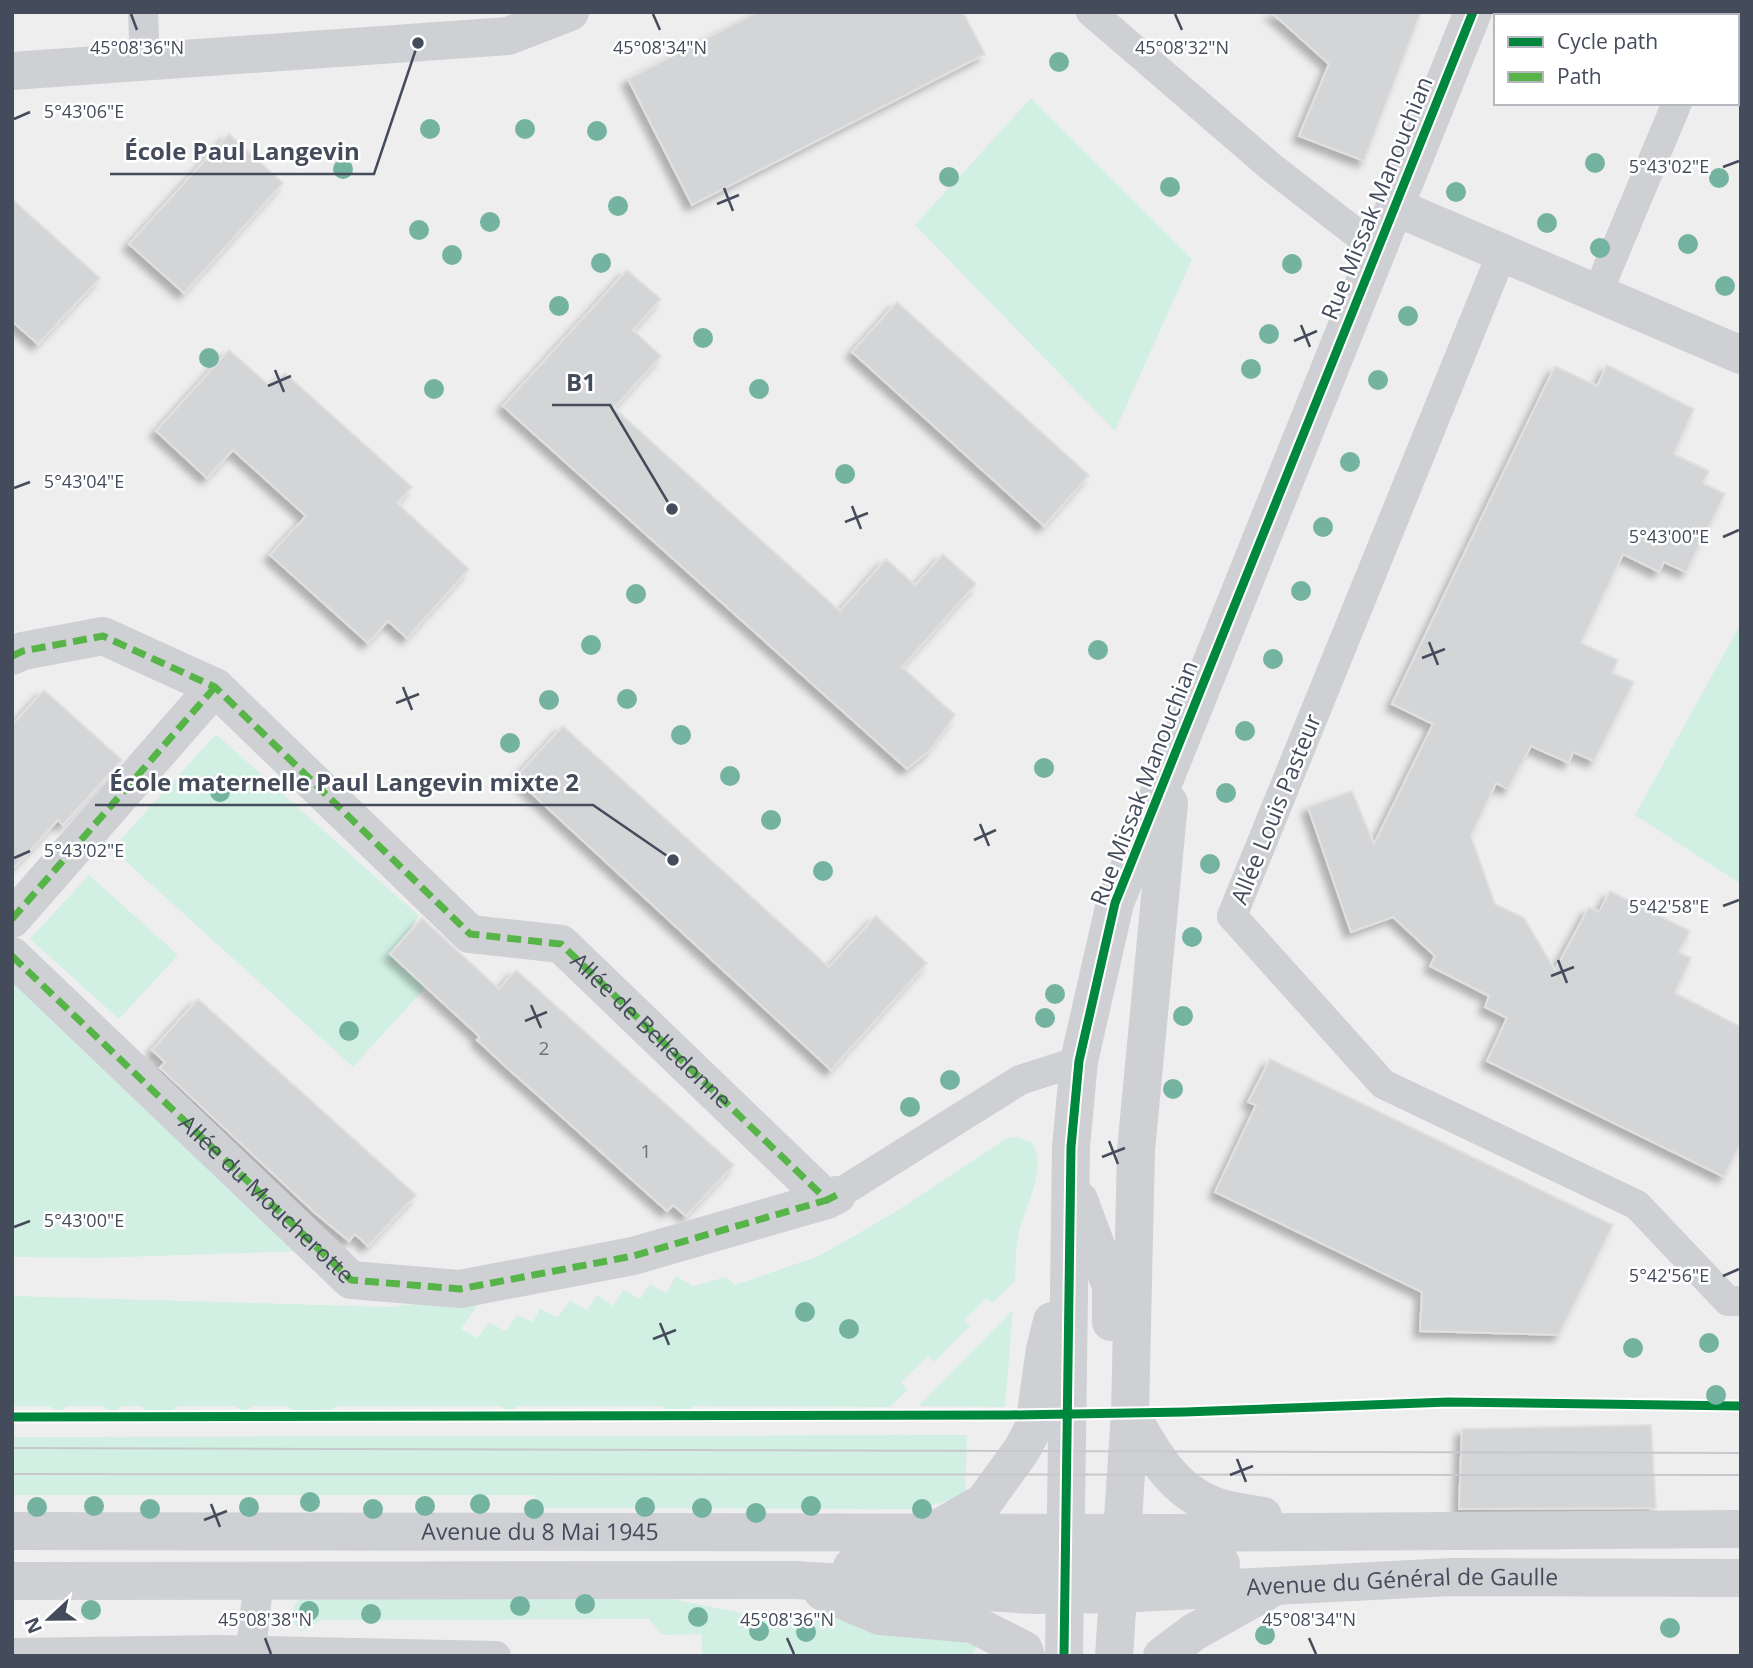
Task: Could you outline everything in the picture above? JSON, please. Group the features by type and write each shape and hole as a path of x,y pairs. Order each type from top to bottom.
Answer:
{"street":[{"path":"12,71 508,36 570,12"},
{"name":"Rue Missak Manouchian","path":"1114,1656 1094,1563 1070,1251 1071,1178 1079,1061 1115,903 1473,12"},
{"path":"1395,207 1741,355"},
{"name":"Allée de Belledonne","path":"12,656 23,651 103,636 215,687 470,934 561,944 832,1197"},
{"path":"12,919 215,687"},
{"name":"Rue Missak Manouchian","path":"1065,1656 1094,1563 1130,1413 1136,1150 1172,766"},
{"name":"Allée du Moucherotte","path":"12,956 351,1280 460,1289 633,1256 832,1197"},
{"path":"1071,1178 1111,1286 1109,1413 1088,1656"},
{"path":"931,1532 984,1502 1006,1475 1034,1427 1045,1349 1070,1251"},
{"path":"1130,1413 1160,1465 1183,1489 1214,1506 1340,1532"},
{"name":"Avenue du Général de Gaulle","path":"1094,1563 1340,1532 1741,1530"},
{"name":"Avenue du 8 Mai 1945","path":"12,1531 931,1532 1094,1563"},
{"path":"1094,1563 1303,1564 1406,1532"},
{"name":"Avenue du Général de Gaulle","path":"1094,1563 1277,1586 1451,1577 1741,1578"},
{"name":"Avenue du 8 Mai 1945","path":"12,1581 259,1578 795,1580 1094,1563"},
{"path":"795,1580 880,1616 973,1624 1024,1650 1026,1656"},
{"path":"1162,1656 1194,1632 1277,1586"}],"lane":[{"path":"144,12 145,62"},
{"path":"1091,12 1271,167 1378,250"},
{"path":"1597,294 1676,105"},
{"name":"Allée Louis Pasteur","path":"1503,253 1232,916 1383,1084 1637,1205 1728,1301 1741,1301"},
{"path":"832,1197 1020,1080 1079,1061"},
{"path":"251,1650 259,1578"},
{"path":"12,1653 218,1653 251,1650 496,1656"}],"green space":[{"path":"1031,98 1192,259 1115,431 915,225"},
{"path":"1741,623 1741,884 1635,815"},
{"path":"216,734 419,916 390,954 426,987 353,1067 112,849"},
{"path":"89,875 178,955 119,1019 30,939"},
{"path":"12,978 303,1251 97,1258 12,1257"},
{"path":"1016,1137 1031,1142 1038,1163 1018,1237 1015,1281 992,1303 986,1298 965,1320 970,1326 934,1362 928,1356 901,1382 907,1390 890,1407 694,1406 685,1414 671,1414 662,1406 517,1406 509,1414 501,1406 336,1406 327,1414 297,1414 288,1406 252,1406 244,1414 236,1406 177,1406 169,1414 150,1414 141,1406 121,1406 113,1414 103,1406 67,1406 58,1413 49,1406 12,1406 12,1296 390,1307 485,1294 461,1329 477,1338 489,1323 506,1331 517,1315 533,1322 540,1309 558,1317 570,1301 587,1310 597,1295 613,1306 623,1290 640,1299 650,1284 666,1293 676,1276 693,1286 726,1277 735,1285 819,1256 892,1214 1006,1139"},
{"path":"1013,1310 1005,1407 918,1406"},
{"path":"967,1435 965,1495 920,1509 546,1508 533,1495 12,1495 12,1437"},
{"path":"663,1597 751,1615 836,1617 979,1640 972,1656 702,1656 702,1634 662,1635 649,1619 322,1620 300,1631 293,1615 299,1599"}],"building":[{"path":"757,12 963,12 985,54 692,205 628,79"},
{"path":"1271,12 1421,12 1364,161 1299,136 1329,64"},
{"path":"229,134 283,183 184,293 129,244"},
{"path":"12,199 100,278 38,344 12,321"},
{"path":"627,270 661,299 633,330 661,356 614,408 840,611 886,559 915,585 943,554 976,584 902,667 955,715 929,751 907,769 503,406"},
{"path":"897,302 1089,475 1044,526 852,352"},
{"path":"229,350 270,386 285,373 412,487 397,503 469,569 407,638 388,621 368,643 270,555 306,516 233,450 207,478 156,431"},
{"path":"1607,365 1694,409 1674,454 1709,471 1703,483 1725,494 1686,572 1664,562 1659,572 1623,554 1581,643 1618,660 1612,673 1634,682 1594,761 1573,752 1569,763 1531,746 1508,789 1496,783 1471,836 1495,904 1524,918 1555,970 1589,907 1599,912 1610,891 1690,931 1679,952 1691,958 1675,993 1741,1027 1741,1143 1724,1177 1487,1061 1507,1018 1485,1007 1489,996 1430,966 1435,956 1393,917 1351,932 1308,807 1352,791 1374,844 1433,724 1392,704 1555,366 1597,386"},
{"path":"44,690 122,760 63,825 58,820 12,870 12,725"},
{"path":"563,726 829,967 876,916 927,963 831,1070 515,778"},
{"path":"422,918 499,989 516,970 734,1165 686,1216 673,1205 667,1211 505,1066 477,1040 480,1037 390,954"},
{"path":"198,999 416,1195 368,1246 355,1234 349,1241 315,1213 160,1068 165,1062 152,1050"},
{"path":"1270,1059 1613,1225 1559,1335 1420,1331 1422,1292 1215,1192 1256,1105 1248,1102"},
{"path":"1651,1425 1656,1508 1459,1509 1462,1429"}],"tram line":[{"path":"12,1448 1741,1453"},
{"path":"12,1474 1741,1475"}],"marked path":[{"path":"12,656 23,651 103,636 215,687 470,934 561,944 827,1200 837,1195"},
{"path":"12,919 215,687"},
{"path":"12,956 351,1280 460,1289 633,1256 827,1200"}],"cycle path":[{"path":"1064,1656 1071,1147 1079,1061 1115,903 1473,12"},
{"path":"12,1417 1009,1415 1185,1412 1448,1402 1741,1406"}],"place":[{"name":"École Paul Langevin","path":"418,43"},
{"name":"B1","path":"672,509"},
{"name":"École maternelle Paul Langevin mixte 2","path":"673,860"}]}
